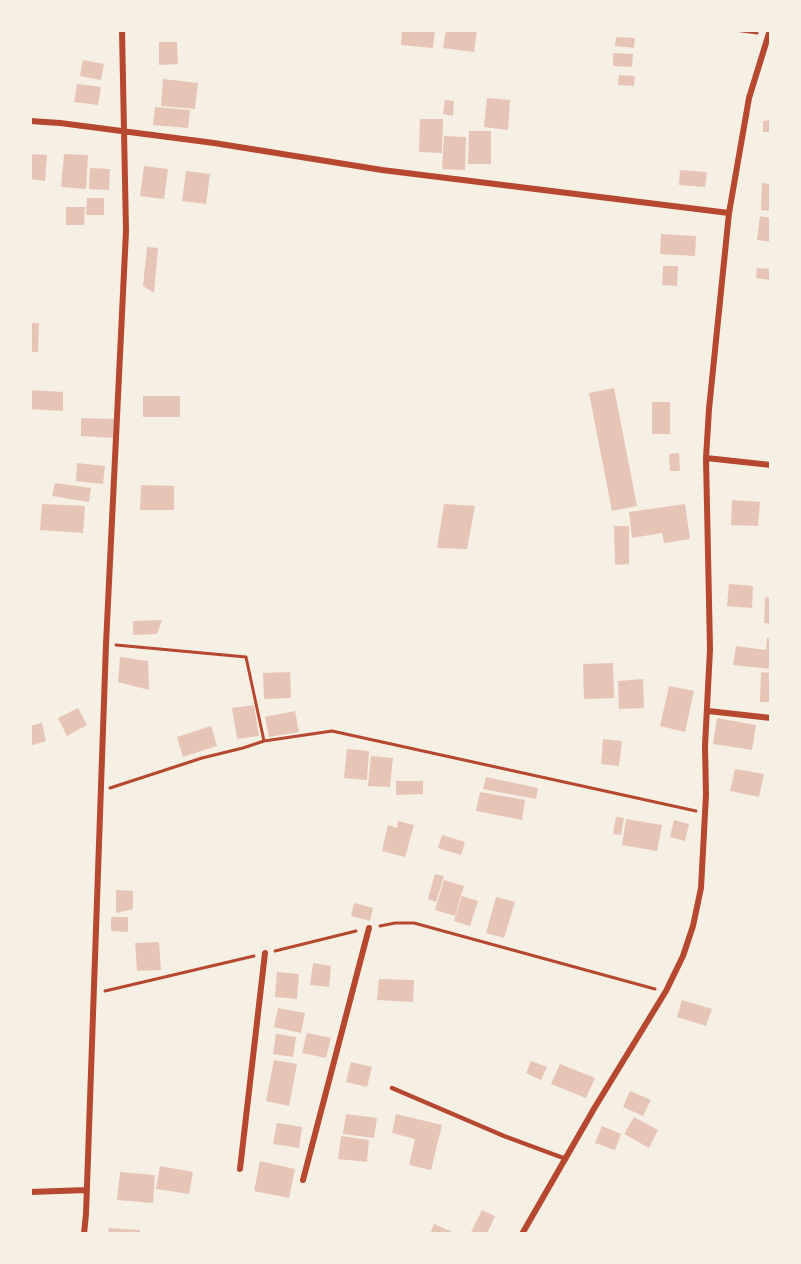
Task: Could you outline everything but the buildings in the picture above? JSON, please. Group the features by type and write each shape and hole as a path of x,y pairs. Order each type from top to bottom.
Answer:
{"street":[{"path":"84,1234 106,644 126,231 122,30"},
{"path":"522,1234 595,1107 666,991 683,956 693,926 701,888 710,649 706,458 709,409 729,213 749,98 769,32"},
{"path":"762,54 771,55"},
{"path":"30,121 214,143 382,170 729,213"},
{"path":"706,458 771,465"},
{"path":"708,711 771,718"},
{"path":"303,1180 369,928"},
{"path":"240,1169 265,953"},
{"path":"30,1192 87,1190"}],"lane":[{"path":"392,1088 504,1136 566,1159"}],"path":[{"path":"735,30 769,32"},
{"path":"106,644 246,657 264,741"},
{"path":"100,791 202,758 264,741 332,731 704,813"},
{"path":"94,994 395,923 414,923 666,991"}]}
